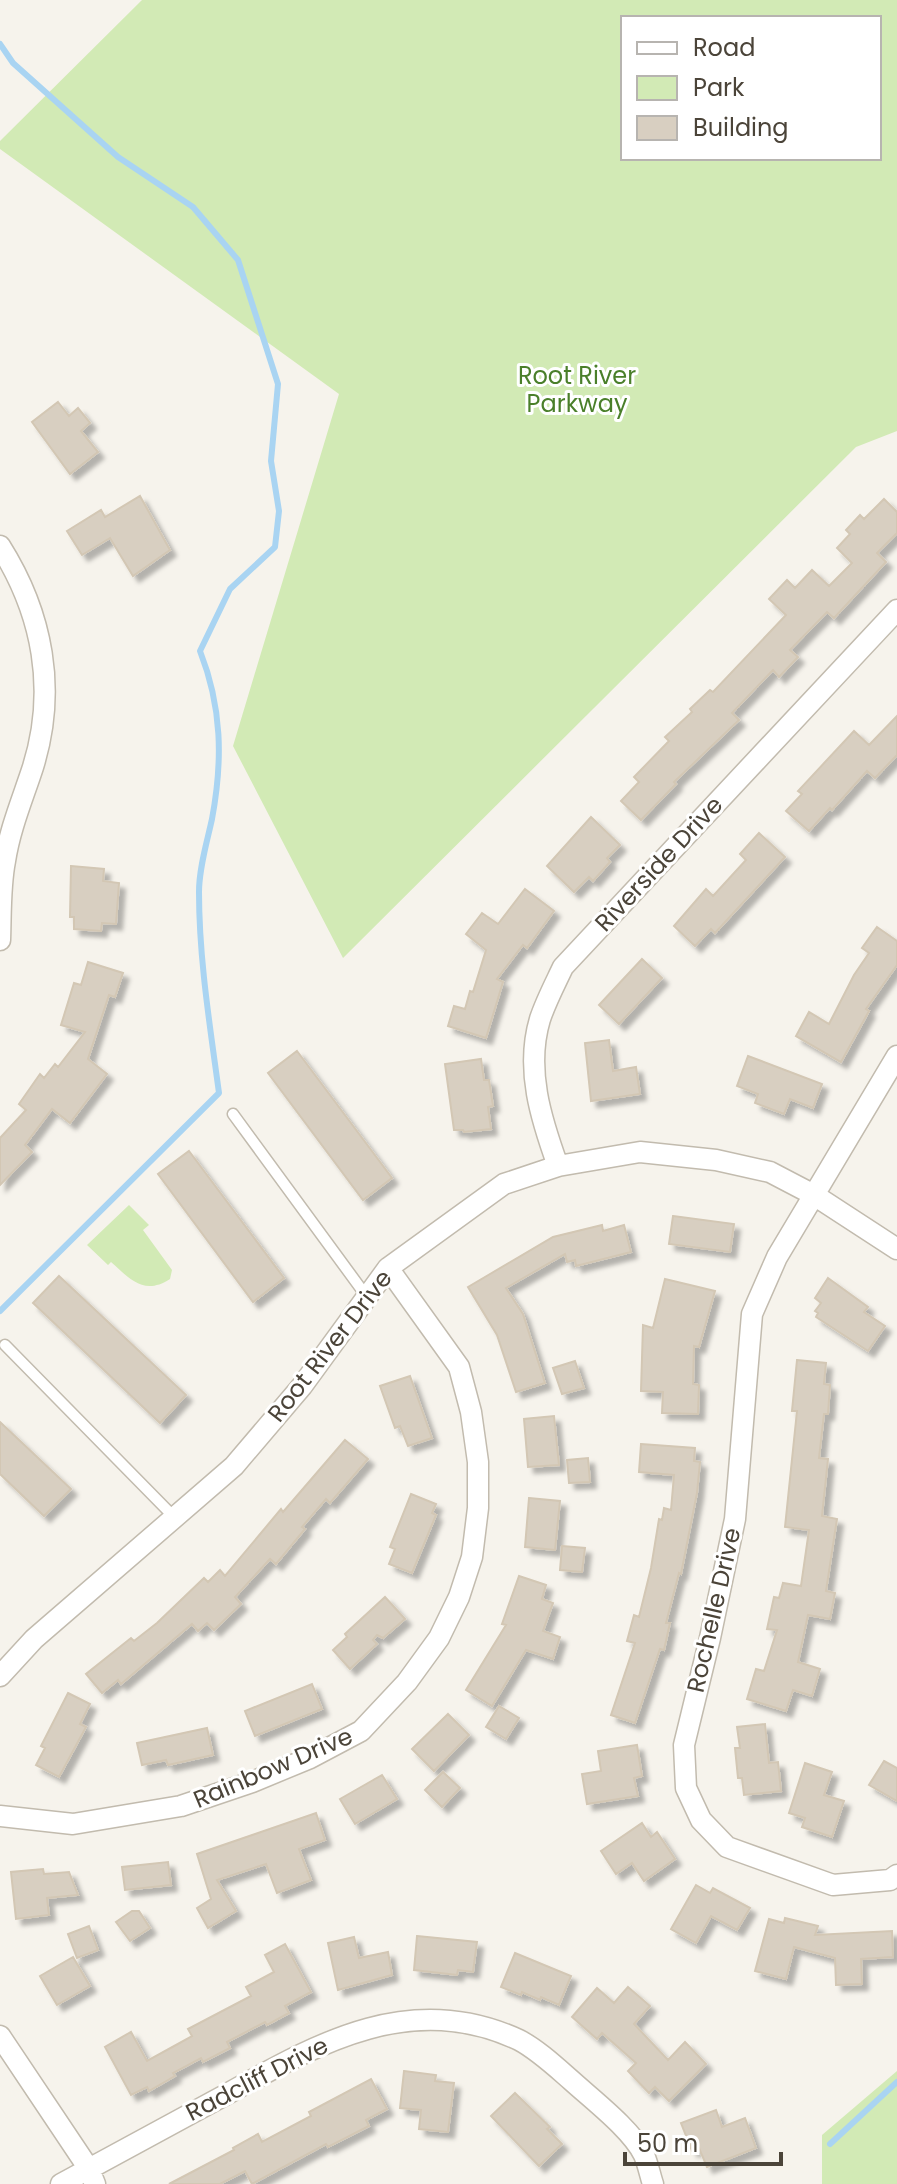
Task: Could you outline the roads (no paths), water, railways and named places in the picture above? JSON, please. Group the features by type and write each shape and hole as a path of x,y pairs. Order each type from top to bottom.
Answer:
{"street":[{"path":"0,546 16,571 38,627 46,696 34,764 4,862 0,940"},
{"name":"Riverside Drive","path":"558,1166 540,1116 533,1061 540,1019 563,967 897,610"},
{"path":"814,1195 897,1056"},
{"name":"Root River Drive","path":"0,1676 34,1639 234,1466 302,1386 388,1268 504,1184 558,1166 640,1152 716,1160 770,1172 814,1195 897,1249"},
{"name":"Rochelle Drive","path":"814,1195 777,1257 752,1314 735,1519 714,1624 684,1745 686,1788 701,1820 727,1847 833,1885 890,1880 897,1875"},
{"name":"Rainbow Drive","path":"0,1816 73,1824 181,1806 252,1782 310,1758 361,1731 407,1682 439,1638 459,1597 472,1557 478,1508 478,1462 471,1412 459,1367 388,1268"},
{"name":"Radcliff Drive","path":"61,2184 92,2176 301,2053 349,2033 399,2021 442,2019 520,2041 555,2066 613,2117 643,2153 653,2184"},
{"path":"0,2036 92,2176"}],"lane":[{"path":"233,1114 367,1297"},
{"path":"5,1345 176,1519"}],"waterway":[{"path":"0,44 13,63 118,157 193,207 238,260 278,384 271,461 279,511 275,547 230,589 200,651 213,693 219,755 216,797 199,892 203,967 219,1093 0,1311"},
{"path":"830,2144 897,2082"}],"park label":[{"name":"Root River Parkway","path":"577,390"}]}
